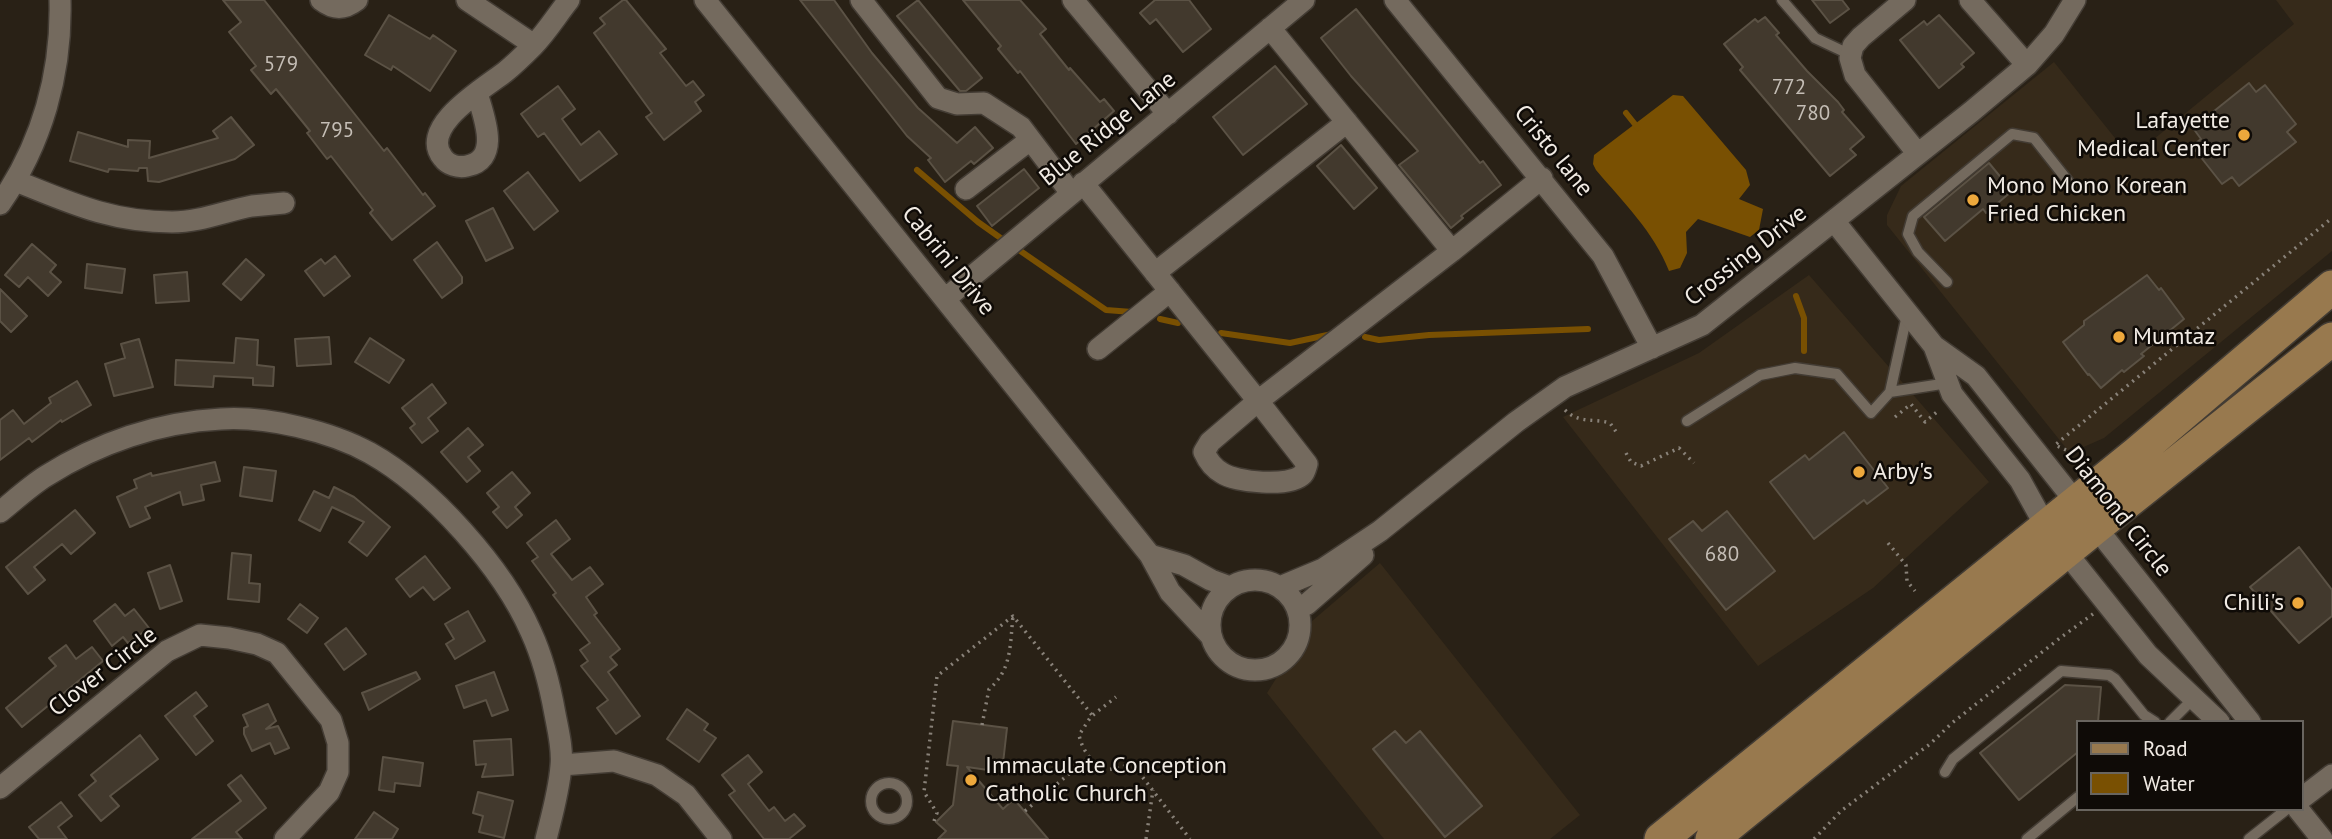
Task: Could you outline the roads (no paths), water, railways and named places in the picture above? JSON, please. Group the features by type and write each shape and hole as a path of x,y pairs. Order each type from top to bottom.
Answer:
{"main road":[{"path":"2087,514 2332,288"},
{"path":"1661,839 2087,514 2332,339"},
{"path":"1712,839 2055,539"}],"street":[{"path":"0,204 16,181 40,130 54,83 60,36 60,0"},
{"path":"320,0 337,9 357,0"},
{"path":"467,0 534,45"},
{"path":"477,93 534,45 569,0"},
{"name":"Cabrini Drive","path":"705,0 1150,555 1170,592 1211,636"},
{"path":"861,0 938,98 957,104 984,103 1021,127 1030,140 1155,273 1258,401 1307,464 1304,473 1298,477 1276,482 1249,481 1223,475 1208,461 1204,452 1210,442 1258,401 1542,178"},
{"path":"1073,0 1168,114"},
{"name":"Blue Ridge Lane","path":"945,299 1304,0"},
{"name":"Cristo lane","path":"1395,0 1603,256 1630,303 1651,348"},
{"path":"1905,0 1861,37 1853,46 1851,55 1855,75 1918,154"},
{"path":"1970,0 2027,65"},
{"name":"Crossing Drive","path":"1280,587 1323,569 1380,531 1516,422 1565,387 1702,325 2027,65 2054,34 2075,0"},
{"path":"1270,28 1452,251"},
{"path":"1155,273 1347,122"},
{"path":"966,189 1030,140"},
{"path":"16,181 94,212 119,218 173,222 213,217 251,206 284,203"},
{"name":"Diamond Circle","path":"1834,221 1934,346 1976,376 2248,720"},
{"path":"1098,349 1170,291"},
{"name":"Diamond Circle","path":"1934,346 1952,394 2020,480 2055,539 2148,655 2217,720"},
{"path":"0,512 44,477 92,450 143,431 186,422 223,418 269,422 330,436 370,453 412,483 461,530 503,583 531,631 548,679 562,765 546,839"},
{"name":"Crossing Drive","path":"1297,609 1307,604 1368,550 1380,531"},
{"path":"1150,555 1184,565 1230,587"},
{"path":"1242,581 1268,582 1280,587 1297,609 1300,622 1293,649 1271,666 1256,669 1241,667 1228,661 1217,649 1211,636 1210,623 1219,597 1242,581"},
{"name":"Clover Circle","path":"0,788 167,651 200,635 229,638 257,644 277,653 331,720 338,743 338,772 330,792 285,839"},
{"path":"562,765 614,761 657,775 686,795 721,839"},
{"path":"2304,796 2332,775"},
{"path":"2300,811 2322,839"}],"lane":[{"path":"1782,0 1815,38 1851,55"},
{"path":"1947,282 1917,252 1908,234 1913,216 1932,200 2012,134 2034,138 2068,181"},
{"path":"1687,422 1760,375 1795,369 1837,374 1871,413 1890,391 1907,313"},
{"path":"1890,391 1948,383"},
{"path":"1945,772 1953,759 2061,671 2109,675 2144,715 2152,720"},
{"path":"2172,720 2194,698"},
{"path":"2027,839 2076,799"},
{"path":"2249,839 2284,811"}],"water":[{"path":"1673,95 1683,96 1746,170 1750,185 1739,199 1763,209 1759,230 1750,237 1698,219 1686,232 1687,253 1680,268 1669,271 1646,230 1593,164 1594,155"}],"waterway":[{"path":"1626,113 1638,128"},
{"path":"917,170 1002,239"},
{"path":"1019,250 1106,310 1132,312"},
{"path":"1796,296 1804,318 1804,351"},
{"path":"1160,319 1178,323"},
{"path":"1365,337 1379,340 1429,335 1588,329"},
{"path":"1221,333 1290,343 1332,334"}],"place":[{"name":"Lafayette Medical Center","path":"2244,135"},
{"name":"Mono Mono Korean Fried Chicken","path":"1973,200"},
{"name":"Mumtaz","path":"2119,337"},
{"name":"Arby's","path":"1859,472"},
{"name":"Chili's","path":"2298,603"},
{"name":"Immaculate Conception Catholic Church","path":"971,780"}]}
